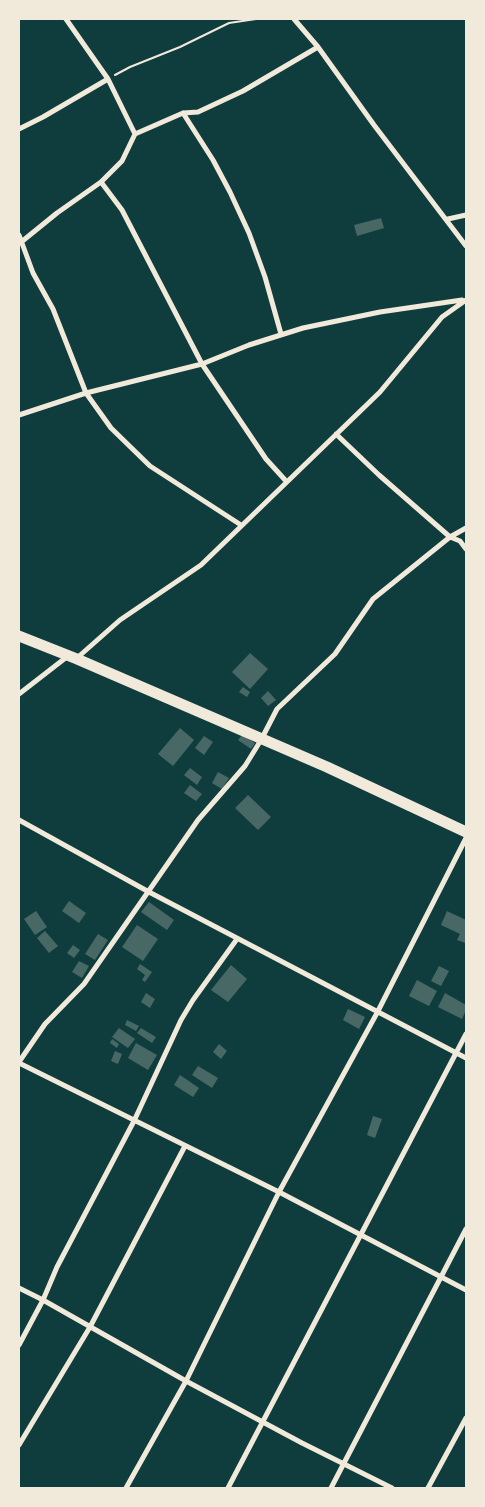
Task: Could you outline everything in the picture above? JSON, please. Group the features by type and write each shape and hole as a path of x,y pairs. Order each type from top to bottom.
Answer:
{"main road":[{"path":"19,636 72,657 381,791 466,832"}],"street":[{"path":"66,19 108,79 135,134"},
{"path":"294,19 318,47 374,125 448,219 466,246"},
{"path":"20,243 57,213 101,182 122,161 135,134 183,113 198,112 243,91 318,47"},
{"path":"19,129 108,79"},
{"path":"183,113 217,168 250,233 282,334"},
{"path":"101,182 122,210 202,364 266,459 286,481"},
{"path":"448,219 466,215"},
{"path":"19,235 20,243 33,273 53,309 86,393 111,428 150,466 241,525"},
{"path":"19,415 86,393 202,364 249,345 303,328 380,312 466,300"},
{"path":"19,694 120,620 201,565 380,392 442,316 466,300"},
{"path":"336,434 450,537 460,541 466,549"},
{"path":"466,528 450,537 374,599 336,654 277,709 245,766 198,820 84,984 45,1024 19,1063 279,1192 466,1290"},
{"path":"19,820 149,892 466,1058"},
{"path":"126,1488 186,1381 279,1192 377,1013 466,838"},
{"path":"19,1345 43,1300 57,1267 134,1121 181,1020 237,938"},
{"path":"228,1488 466,1034"},
{"path":"19,1445 90,1327 185,1146"},
{"path":"331,1488 466,1229"},
{"path":"19,1288 186,1381 392,1488"},
{"path":"428,1488 466,1418"}],"path":[{"path":"108,79 130,67 180,47 229,23 256,19"}],"building":[{"path":"381,218 384,228 357,236 354,225"},
{"path":"250,653 268,669 250,689 232,672"},
{"path":"243,687 250,692 247,697 239,692"},
{"path":"268,691 276,700 268,706 261,698"},
{"path":"180,728 194,740 173,766 158,754"},
{"path":"242,735 255,743 251,749 238,740"},
{"path":"204,736 213,742 204,755 195,748"},
{"path":"190,768 202,777 197,785 184,775"},
{"path":"218,772 229,778 222,789 212,783"},
{"path":"190,785 202,794 196,801 184,793"},
{"path":"248,795 271,817 258,830 235,808"},
{"path":"69,901 86,913 79,923 62,911"},
{"path":"149,902 174,920 167,930 141,912"},
{"path":"36,911 47,927 35,935 24,919"},
{"path":"447,911 466,920 465,943 457,940 460,934 441,925"},
{"path":"137,925 158,939 143,961 122,947"},
{"path":"45,931 58,946 49,953 37,938"},
{"path":"98,934 108,940 95,960 85,954"},
{"path":"73,945 80,950 74,958 67,953"},
{"path":"79,961 89,966 82,978 72,972"},
{"path":"140,964 152,972 145,982 142,980 145,975 137,969"},
{"path":"231,965 247,979 228,1002 211,990"},
{"path":"439,966 449,971 441,986 431,981"},
{"path":"417,980 437,991 429,1006 409,996"},
{"path":"146,993 155,999 150,1008 141,1002"},
{"path":"445,993 466,1005 462,1019 438,1007"},
{"path":"348,1009 365,1017 359,1029 343,1020"},
{"path":"127,1020 139,1026 136,1031 125,1025"},
{"path":"119,1028 135,1039 128,1048 112,1037"},
{"path":"141,1028 156,1037 152,1043 137,1033"},
{"path":"112,1039 119,1044 117,1048 110,1043"},
{"path":"136,1043 157,1055 148,1070 128,1058"},
{"path":"219,1044 227,1051 221,1059 213,1052"},
{"path":"115,1051 122,1054 118,1064 111,1061"},
{"path":"198,1066 218,1078 212,1088 192,1075"},
{"path":"180,1075 199,1088 193,1097 174,1085"},
{"path":"373,1116 382,1119 375,1138 367,1135"}]}
